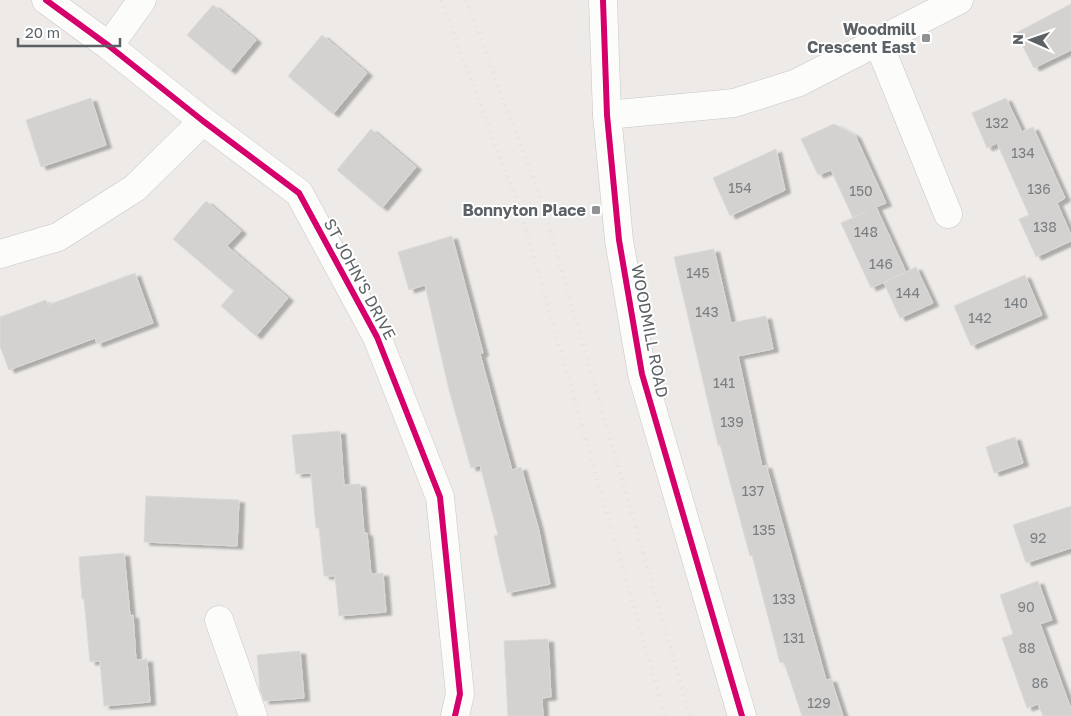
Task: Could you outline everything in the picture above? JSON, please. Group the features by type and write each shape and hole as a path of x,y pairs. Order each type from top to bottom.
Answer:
{"street":[{"name":"ST JOHN'S DRIVE","path":"46,0 109,46 202,121 299,193 377,337 440,497 460,694 455,716"},
{"path":"109,46 142,0"},
{"name":"WOODMILL ROAD","path":"603,0 607,115 619,240 642,374 742,716"},
{"path":"607,115 734,103 797,83 959,0"},
{"path":"878,42 948,214"},
{"path":"0,254 58,237 135,188 202,121"},
{"path":"220,620 253,716"}],"building":[{"path":"1071,4 1071,50 1034,68 1016,33"},
{"path":"213,5 256,40 230,71 187,35"},
{"path":"322,35 367,73 333,114 288,76"},
{"path":"91,98 106,145 41,167 26,120"},
{"path":"1006,98 1022,132 1033,127 1065,198 1057,203 1071,235 1071,241 1036,257 1019,219 1029,215 997,143 987,148 972,113"},
{"path":"834,124 855,135 886,203 876,207 906,272 871,288 841,223 853,218 831,170 818,175 801,139"},
{"path":"371,129 416,167 382,208 337,170"},
{"path":"776,149 785,190 730,216 713,178"},
{"path":"206,201 241,231 227,246 288,298 256,336 221,306 234,291 173,239"},
{"path":"452,236 483,353 480,354 499,424 512,470 521,467 538,527 550,584 507,593 494,536 498,535 480,465 471,468 449,390 425,285 409,290 398,252"},
{"path":"714,249 731,323 766,316 773,349 738,356 762,467 766,465 826,680 831,679 843,716 802,716 784,662 780,663 752,555 750,556 720,445 718,445 674,257"},
{"path":"916,267 933,303 900,318 884,283"},
{"path":"135,273 153,323 97,344 95,338 9,370 0,346 0,317 46,300 48,305"},
{"path":"1025,275 1042,315 971,346 954,306"},
{"path":"340,431 344,485 360,484 364,533 367,533 371,574 383,573 386,612 339,616 335,576 324,576 319,528 316,528 311,473 296,474 292,435"},
{"path":"1015,437 1023,463 994,473 986,447"},
{"path":"146,496 239,500 237,546 144,542"},
{"path":"1071,506 1071,548 1026,563 1013,525"},
{"path":"124,553 130,616 133,615 136,660 147,659 150,702 104,706 100,661 90,662 79,557"},
{"path":"1038,581 1052,620 1040,624 1071,709 1071,716 1043,716 1038,704 1027,708 1002,638 1013,634 1000,595"},
{"path":"548,639 551,697 542,698 543,716 508,716 504,641"},
{"path":"300,651 304,698 264,701 260,690 257,655"}],"railway":[{"path":"441,0 520,209 665,716"},
{"path":"466,0 542,202 690,716"}],"cycle path":[{"path":"46,0 109,46 203,121 299,193 377,337 440,497 460,694 455,716"},
{"path":"603,0 607,115 619,240 642,374 742,716"}],"place":[{"name":"Woodmill Crescent East","path":"926,38"},
{"name":"Bonnyton Place","path":"596,210"}]}
